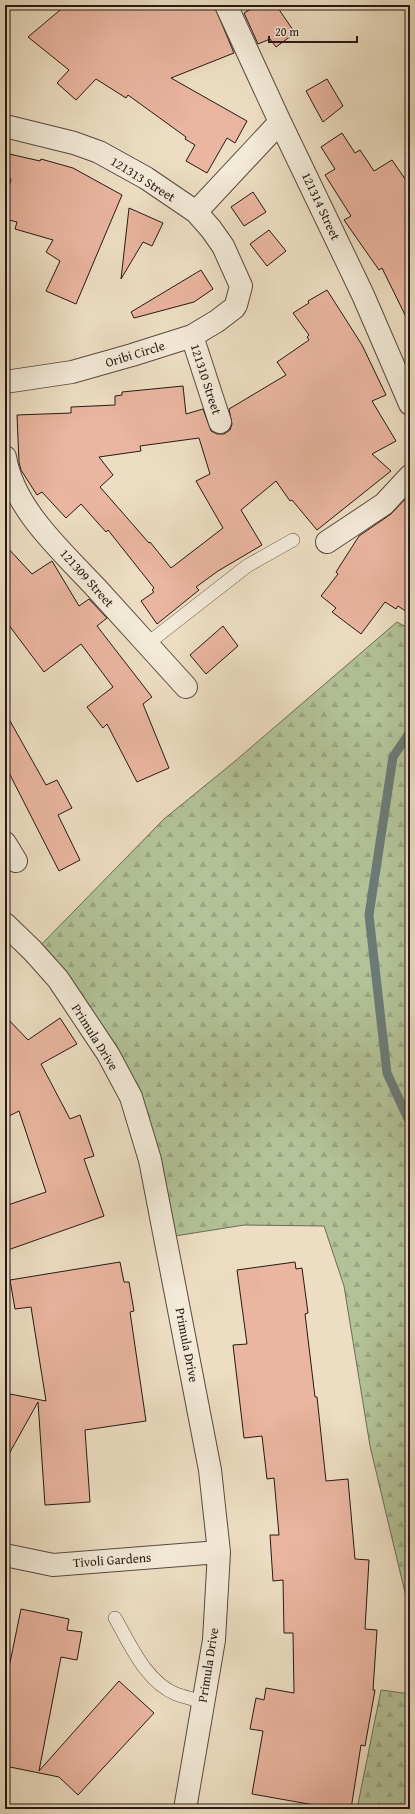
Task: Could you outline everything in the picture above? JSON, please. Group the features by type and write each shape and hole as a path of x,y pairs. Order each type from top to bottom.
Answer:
{"street":[{"name":"121314 Street","path":"226,5 363,296 410,404"},
{"path":"196,212 280,122"},
{"name":"121313 Street","path":"5,126 74,143 99,152 146,178 196,212 223,246 241,286"},
{"name":"Oribi Circle","path":"5,382 72,372 192,336 217,321 234,308 238,300 241,286"},
{"name":"121310 Street","path":"192,336 220,422"},
{"name":"121309 Street","path":"5,457 12,483 20,500 55,543 186,687"},
{"path":"327,542 384,504 410,476"},
{"path":"5,843 16,861"},
{"name":"Primula Drive","path":"5,924 32,950 58,979 108,1054 131,1097 150,1160 177,1290 210,1470 219,1552 214,1640 202,1702 185,1809"},
{"name":"Tivoli Gardens","path":"5,1555 53,1565 219,1552"}],"lane":[{"path":"147,644 247,566 293,540"},
{"path":"115,1618 146,1670 156,1681 174,1693 202,1702"}],"green space":[{"path":"397,622 410,629 410,1643 408,1605 370,1446 344,1286 324,1226 244,1225 175,1236 156,1154 34,952 164,819 234,762"},
{"path":"381,1690 410,1694 410,1809 357,1809"}],"building":[{"path":"66,5 214,5 234,53 171,78 247,121 235,143 227,138 207,173 186,161 195,145 128,95 126,98 96,79 76,100 57,83 69,70 28,37"},
{"path":"258,5 276,5 295,33 276,47 270,39 258,44 244,13"},
{"path":"327,79 343,106 323,122 306,91"},
{"path":"342,133 355,153 360,150 374,171 392,160 410,186 410,325 382,268 379,270 344,220 351,216 325,175 335,169 321,147"},
{"path":"5,153 40,161 41,159 73,168 122,195 76,304 46,291 60,261 46,252 53,240 15,229 17,222 5,219 5,201 11,179 5,178"},
{"path":"253,192 266,212 244,226 231,207"},
{"path":"129,208 163,223 152,246 143,242 121,279"},
{"path":"269,230 286,251 267,266 250,244"},
{"path":"201,270 213,289 194,302 134,318 131,312"},
{"path":"327,290 362,345 386,395 372,401 396,441 372,454 391,471 317,530 292,500 290,501 276,481 241,510 262,545 218,571 196,587 199,590 157,624 141,601 154,592 152,590 154,588 108,530 106,532 81,504 66,518 42,492 37,495 21,470 19,462 17,415 71,413 71,407 115,405 115,396 122,395 122,392 183,386 186,414 203,409 211,431 217,434 224,434 230,430 232,424 229,409 286,375 277,362 309,340 307,337 309,335 293,313 309,303 308,301","holes":["199,438 210,474 196,481 223,528 171,568 150,542 149,543 100,487 113,475 99,457 141,451 140,446"]},
{"path":"410,494 410,614 398,606 396,609 385,602 361,634 332,612 336,608 321,596 338,574 336,572 359,536 391,514"},
{"path":"5,545 32,574 52,561 79,606 89,599 107,618 97,626 152,697 143,704 169,768 137,782 107,724 103,728 87,707 113,687 81,644 44,672 5,620"},
{"path":"223,626 238,646 206,674 190,655"},
{"path":"5,712 46,785 57,780 72,808 58,815 80,860 59,871 5,765"},
{"path":"5,1016 28,1040 60,1018 77,1044 41,1064 70,1119 80,1115 94,1156 84,1159 104,1216 5,1251 5,1206 46,1192 19,1111 5,1118"},
{"path":"120,1262 124,1282 129,1282 134,1311 130,1312 146,1421 85,1430 90,1502 45,1505 38,1402 5,1461 5,1423 10,1394 46,1401 31,1307 15,1309 10,1280"},
{"path":"295,1262 296,1269 302,1268 308,1313 305,1314 315,1397 317,1397 326,1481 348,1479 355,1559 369,1560 365,1629 377,1630 373,1690 375,1690 365,1746 361,1745 351,1809 320,1809 320,1806 252,1794 263,1731 250,1729 256,1698 264,1700 266,1688 294,1693 293,1633 284,1633 283,1580 273,1581 270,1535 279,1535 274,1478 267,1479 262,1436 244,1438 233,1345 247,1344 237,1270"},
{"path":"21,1609 69,1619 67,1630 82,1632 77,1660 61,1657 39,1771 119,1681 154,1713 78,1795 59,1777 5,1766 5,1687"}],"waterway":[{"path":"410,732 393,757 369,915 387,1073 410,1123"}]}
